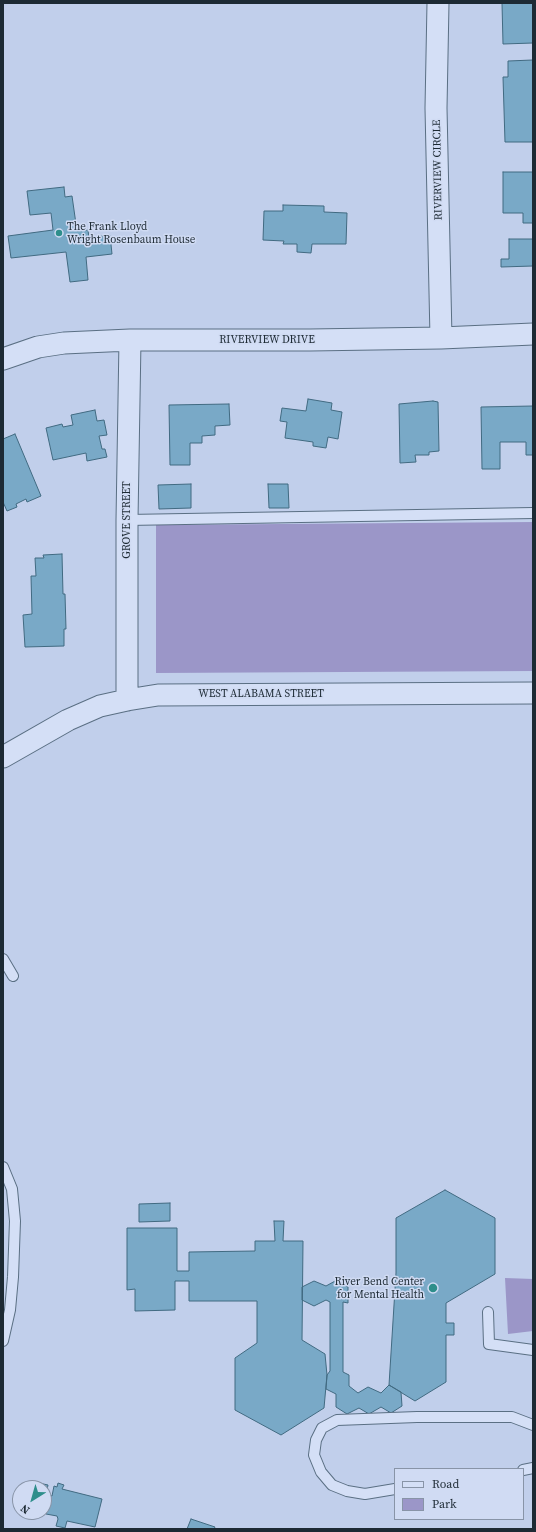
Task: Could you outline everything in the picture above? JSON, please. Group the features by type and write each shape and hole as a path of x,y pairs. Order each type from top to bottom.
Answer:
{"street":[{"name":"RIVERVIEW CIRCLE","path":"438,3 436,108 441,338"},
{"name":"RIVERVIEW DRIVE","path":"3,359 38,347 64,343 130,340 441,338 533,334"},
{"name":"GROVE STREET","path":"127,700 127,520 130,340"},
{"name":"WEST ALABAMA STREET","path":"3,757 68,720 100,706 158,695 533,693"}],"lane":[{"path":"127,520 533,513"},
{"path":"3,959 13,976"},
{"path":"3,1167 12,1189 14,1221 13,1277 10,1310 3,1341"},
{"path":"488,1312 489,1344 533,1350"},
{"path":"394,1490 365,1494 347,1491 332,1485 321,1472 314,1455 316,1440 322,1428 337,1420 417,1417 512,1417 533,1425"}],"green space":[{"path":"533,522 533,671 156,673 156,525"},
{"path":"505,1278 533,1279 533,1331 508,1334"}],"building":[{"path":"502,3 533,3 533,43 503,44"},
{"path":"533,60 533,142 505,142 503,77 508,77 508,61"},
{"path":"503,172 533,172 533,223 523,223 523,213 503,213"},
{"name":"The Frank Lloyd Wright Rosenbaum House","path":"64,187 65,197 72,196 77,231 88,230 89,238 110,235 112,254 86,257 88,280 70,282 66,252 11,258 8,236 53,230 51,213 30,215 27,191"},
{"path":"283,205 324,206 324,212 347,213 346,244 312,244 311,253 297,252 297,244 283,244 284,241 263,240 264,211 283,211"},
{"path":"509,239 533,239 533,266 501,267 501,259 509,259"},
{"path":"308,399 332,403 331,410 342,412 338,439 328,437 326,448 313,446 313,442 285,438 287,422 280,421 282,408 306,411"},
{"path":"433,401 438,402 439,451 429,452 429,455 415,455 416,462 400,463 399,404"},
{"path":"229,404 230,425 215,426 215,435 202,436 202,443 190,443 190,465 170,465 169,405"},
{"path":"533,406 533,455 526,455 526,442 500,442 500,469 482,469 481,407"},
{"path":"95,410 97,421 104,420 107,435 99,436 102,449 105,449 107,457 87,461 86,453 53,460 46,428 62,424 63,427 73,425 71,415"},
{"path":"15,434 41,496 27,502 26,499 16,504 17,507 7,511 3,502 3,439"},
{"path":"191,484 191,508 159,509 158,485"},
{"path":"268,484 288,484 289,508 269,508"},
{"path":"62,554 66,629 64,629 64,646 25,647 23,615 32,614 31,576 36,576 35,558 44,558 43,555"},
{"name":"River Bend Center for Mental Health","path":"445,1190 495,1218 495,1274 446,1303 446,1323 454,1323 454,1335 446,1335 446,1382 415,1401 389,1385 396,1273 396,1218"},
{"path":"170,1203 170,1221 139,1222 139,1204"},
{"path":"274,1221 284,1221 283,1241 303,1241 302,1340 325,1354 327,1375 324,1408 281,1435 235,1410 235,1358 257,1343 257,1301 189,1301 189,1281 175,1281 175,1310 135,1311 135,1289 127,1290 127,1228 177,1228 177,1271 189,1271 189,1252 255,1251 255,1241 275,1241"},
{"path":"337,1280 348,1287 348,1303 343,1302 343,1372 349,1375 349,1386 358,1393 368,1387 381,1393 389,1385 401,1392 402,1406 391,1413 381,1407 369,1414 359,1408 347,1414 336,1407 336,1394 326,1389 327,1375 330,1371 330,1302 326,1300 314,1306 302,1300 302,1287 314,1281 326,1286"},
{"path":"58,1483 64,1485 62,1489 102,1499 95,1527 67,1521 65,1528 56,1526 58,1519 57,1516 52,1515 52,1496 54,1486 57,1487"},
{"path":"191,1519 215,1527 214,1529 187,1529"}],"place":[{"name":"The Frank Lloyd Wright Rosenbaum House","path":"59,233"},
{"name":"River Bend Center for Mental Health","path":"433,1288"}]}
